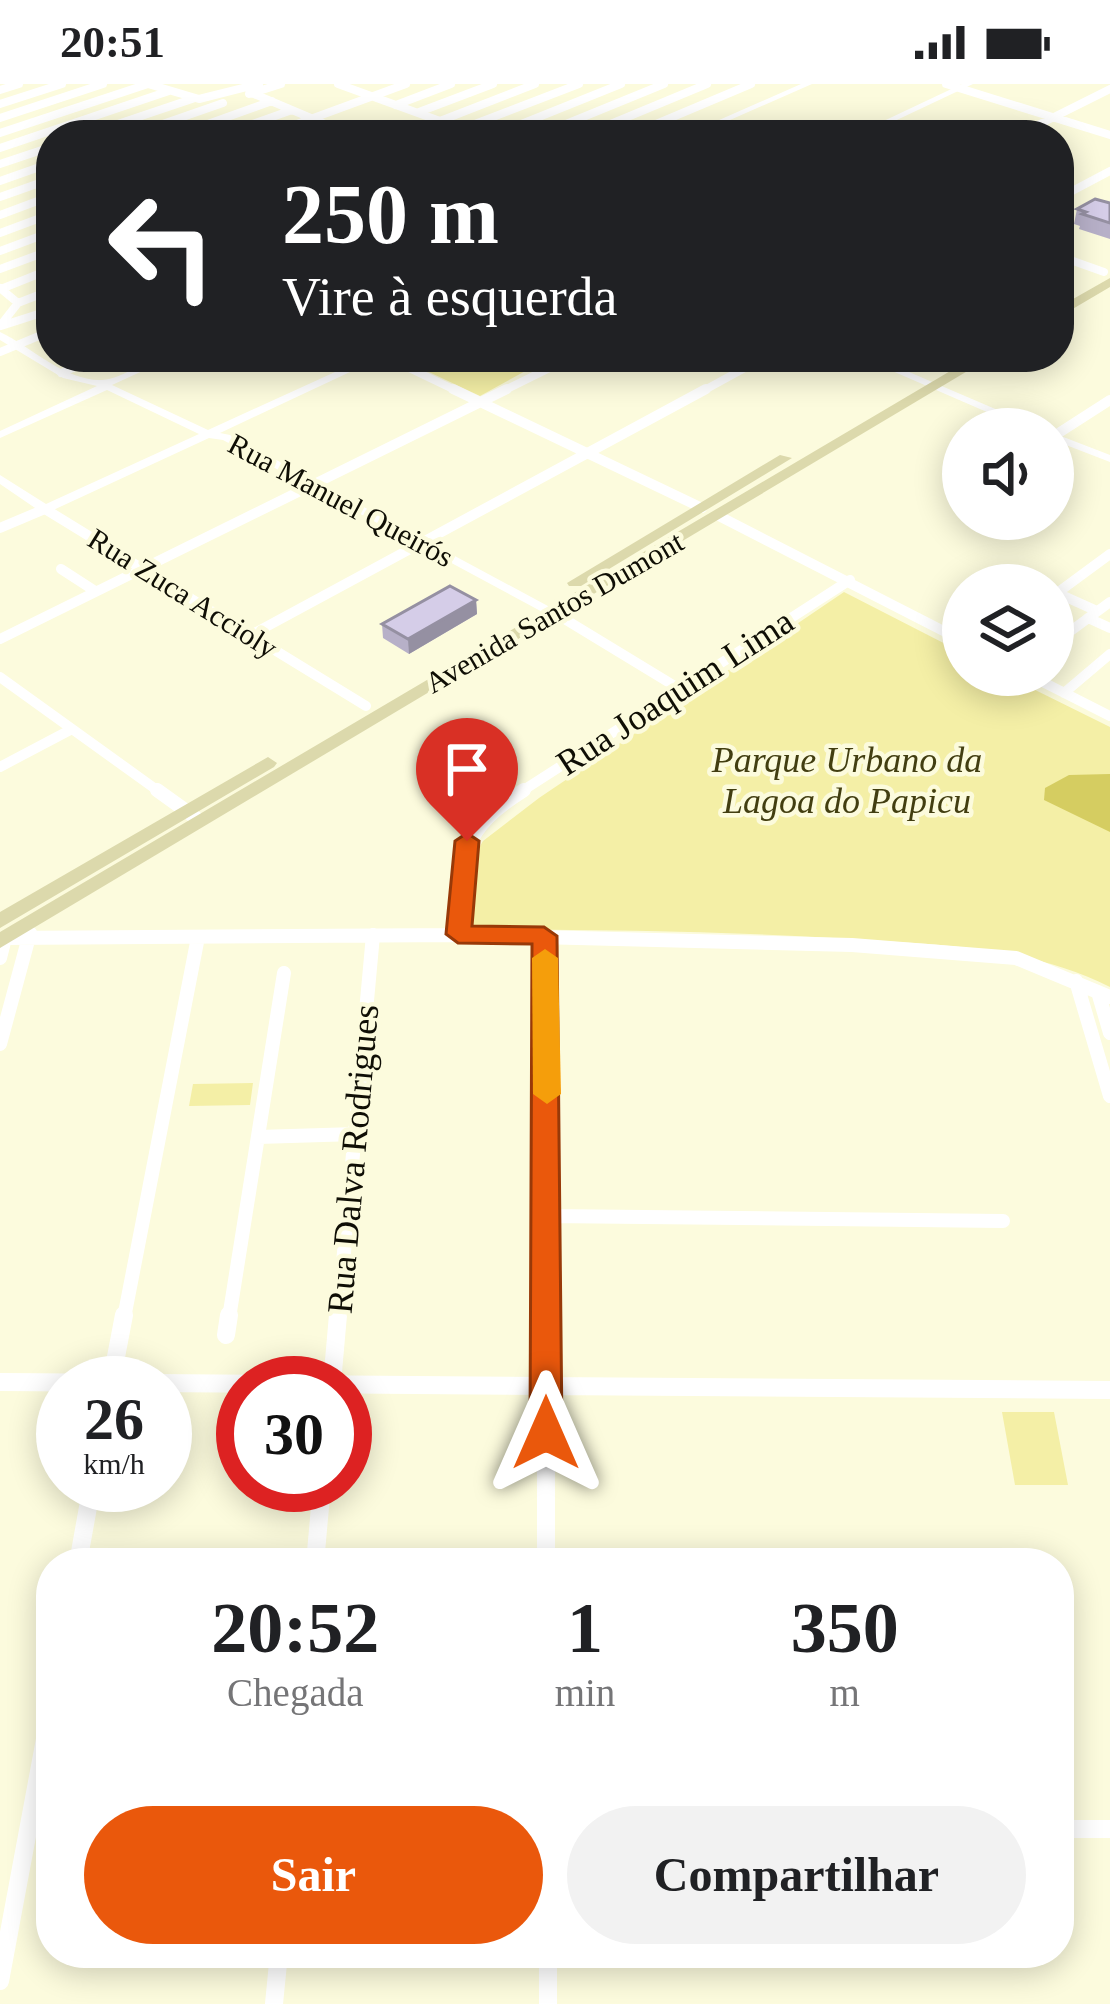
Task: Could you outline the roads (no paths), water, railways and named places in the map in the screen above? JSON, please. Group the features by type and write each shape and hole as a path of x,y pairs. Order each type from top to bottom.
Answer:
{"main road":[{"path":"1074,291 1108,274"},
{"path":"1074,301 1108,274"},
{"name":"Avenida Santos Dumont","path":"927,383 941,372"},
{"name":"Avenida Santos Dumont","path":"1,939 31,930 193,816 545,608 702,508 951,372"},
{"name":"Avenida Santos Dumont","path":"1,939 365,706 719,516 812,451"}],"street":[{"path":"0,90 19,84"},
{"path":"0,104 62,84"},
{"path":"0,118 103,84"},
{"path":"39,120 148,84 193,99"},
{"path":"171,120 259,84"},
{"path":"131,120 193,99 281,84"},
{"path":"338,84 437,120"},
{"path":"351,89 364,84"},
{"path":"308,120 406,84"},
{"path":"396,105 451,84"},
{"path":"417,112 493,84"},
{"path":"443,120 536,84"},
{"path":"484,120 579,84"},
{"path":"531,120 621,84"},
{"path":"576,120 664,84"},
{"path":"620,120 707,84"},
{"path":"666,120 751,84"},
{"path":"724,120 808,84"},
{"path":"946,84 1061,120"},
{"path":"890,120 964,86"},
{"path":"1050,120 1110,89"},
{"path":"83,120 169,91"},
{"path":"248,91 317,120"},
{"path":"218,120 272,101"},
{"path":"264,120 292,110"},
{"path":"0,133 36,121"},
{"path":"1074,124 1110,135"},
{"path":"0,148 36,136"},
{"path":"0,164 36,152"},
{"path":"0,181 36,168"},
{"path":"1074,190 1110,171"},
{"path":"0,197 36,184"},
{"path":"0,215 36,202"},
{"path":"0,233 36,220"},
{"path":"0,250 36,237"},
{"path":"0,269 36,256"},
{"path":"1074,262 1108,274"},
{"path":"18,303 0,288 36,275"},
{"path":"0,326 18,303 36,296"},
{"path":"0,326 36,315"},
{"path":"0,335 6,348 36,364"},
{"path":"6,348 36,337"},
{"path":"6,348 36,354"},
{"path":"52,372 86,397"},
{"path":"57,372 61,377 111,386"},
{"path":"61,377 70,372"},
{"path":"0,435 139,372"},
{"path":"0,528 345,372"},
{"path":"417,372 702,508"},
{"path":"0,639 542,372"},
{"path":"251,635 737,372"},
{"path":"901,372 986,408"},
{"name":"Rua Manuel Queirós","path":"111,386 209,435 226,437 545,608"},
{"path":"1074,423 1110,400"},
{"path":"1074,444 1110,459"},
{"name":"Rua Zuca Accioly","path":"0,479 365,706"},
{"path":"719,516 942,630"},
{"path":"1074,581 1110,554"},
{"path":"61,569 95,591"},
{"name":"Rua Joaquim Lima","path":"458,934 464,850 479,822 850,580"},
{"path":"1074,628 1110,602"},
{"path":"1074,605 1110,628"},
{"path":"545,608 678,688"},
{"path":"1074,685 1110,654"},
{"path":"0,677 193,816"},
{"path":"1070,696 1110,716"},
{"path":"0,766 72,729"},
{"path":"1,1038 31,930 198,937 544,936 980,953 1024,960 1104,994 1110,1033"},
{"name":"Rua Dalva Rodrigues","path":"335,1356 373,935"},
{"path":"544,936 546,1548"},
{"path":"116,1356 198,937"},
{"path":"226,1335 284,973"},
{"path":"1076,981 1110,1096"},
{"path":"258,1137 356,1134"},
{"path":"548,1216 1003,1221"},
{"path":"0,1382 36,1382"},
{"path":"372,1383 546,1389 1110,1390"},
{"path":"81,1548 87,1512"},
{"path":"316,1548 320,1512"},
{"path":"0,1981 36,1788"},
{"path":"1074,1829 1110,1829"},
{"path":"274,2004 278,1968"},
{"path":"548,1968 548,2004"}],"park label":[{"name":"Parque Urbano da Lagoa do Papicu","path":"847,780"}]}
